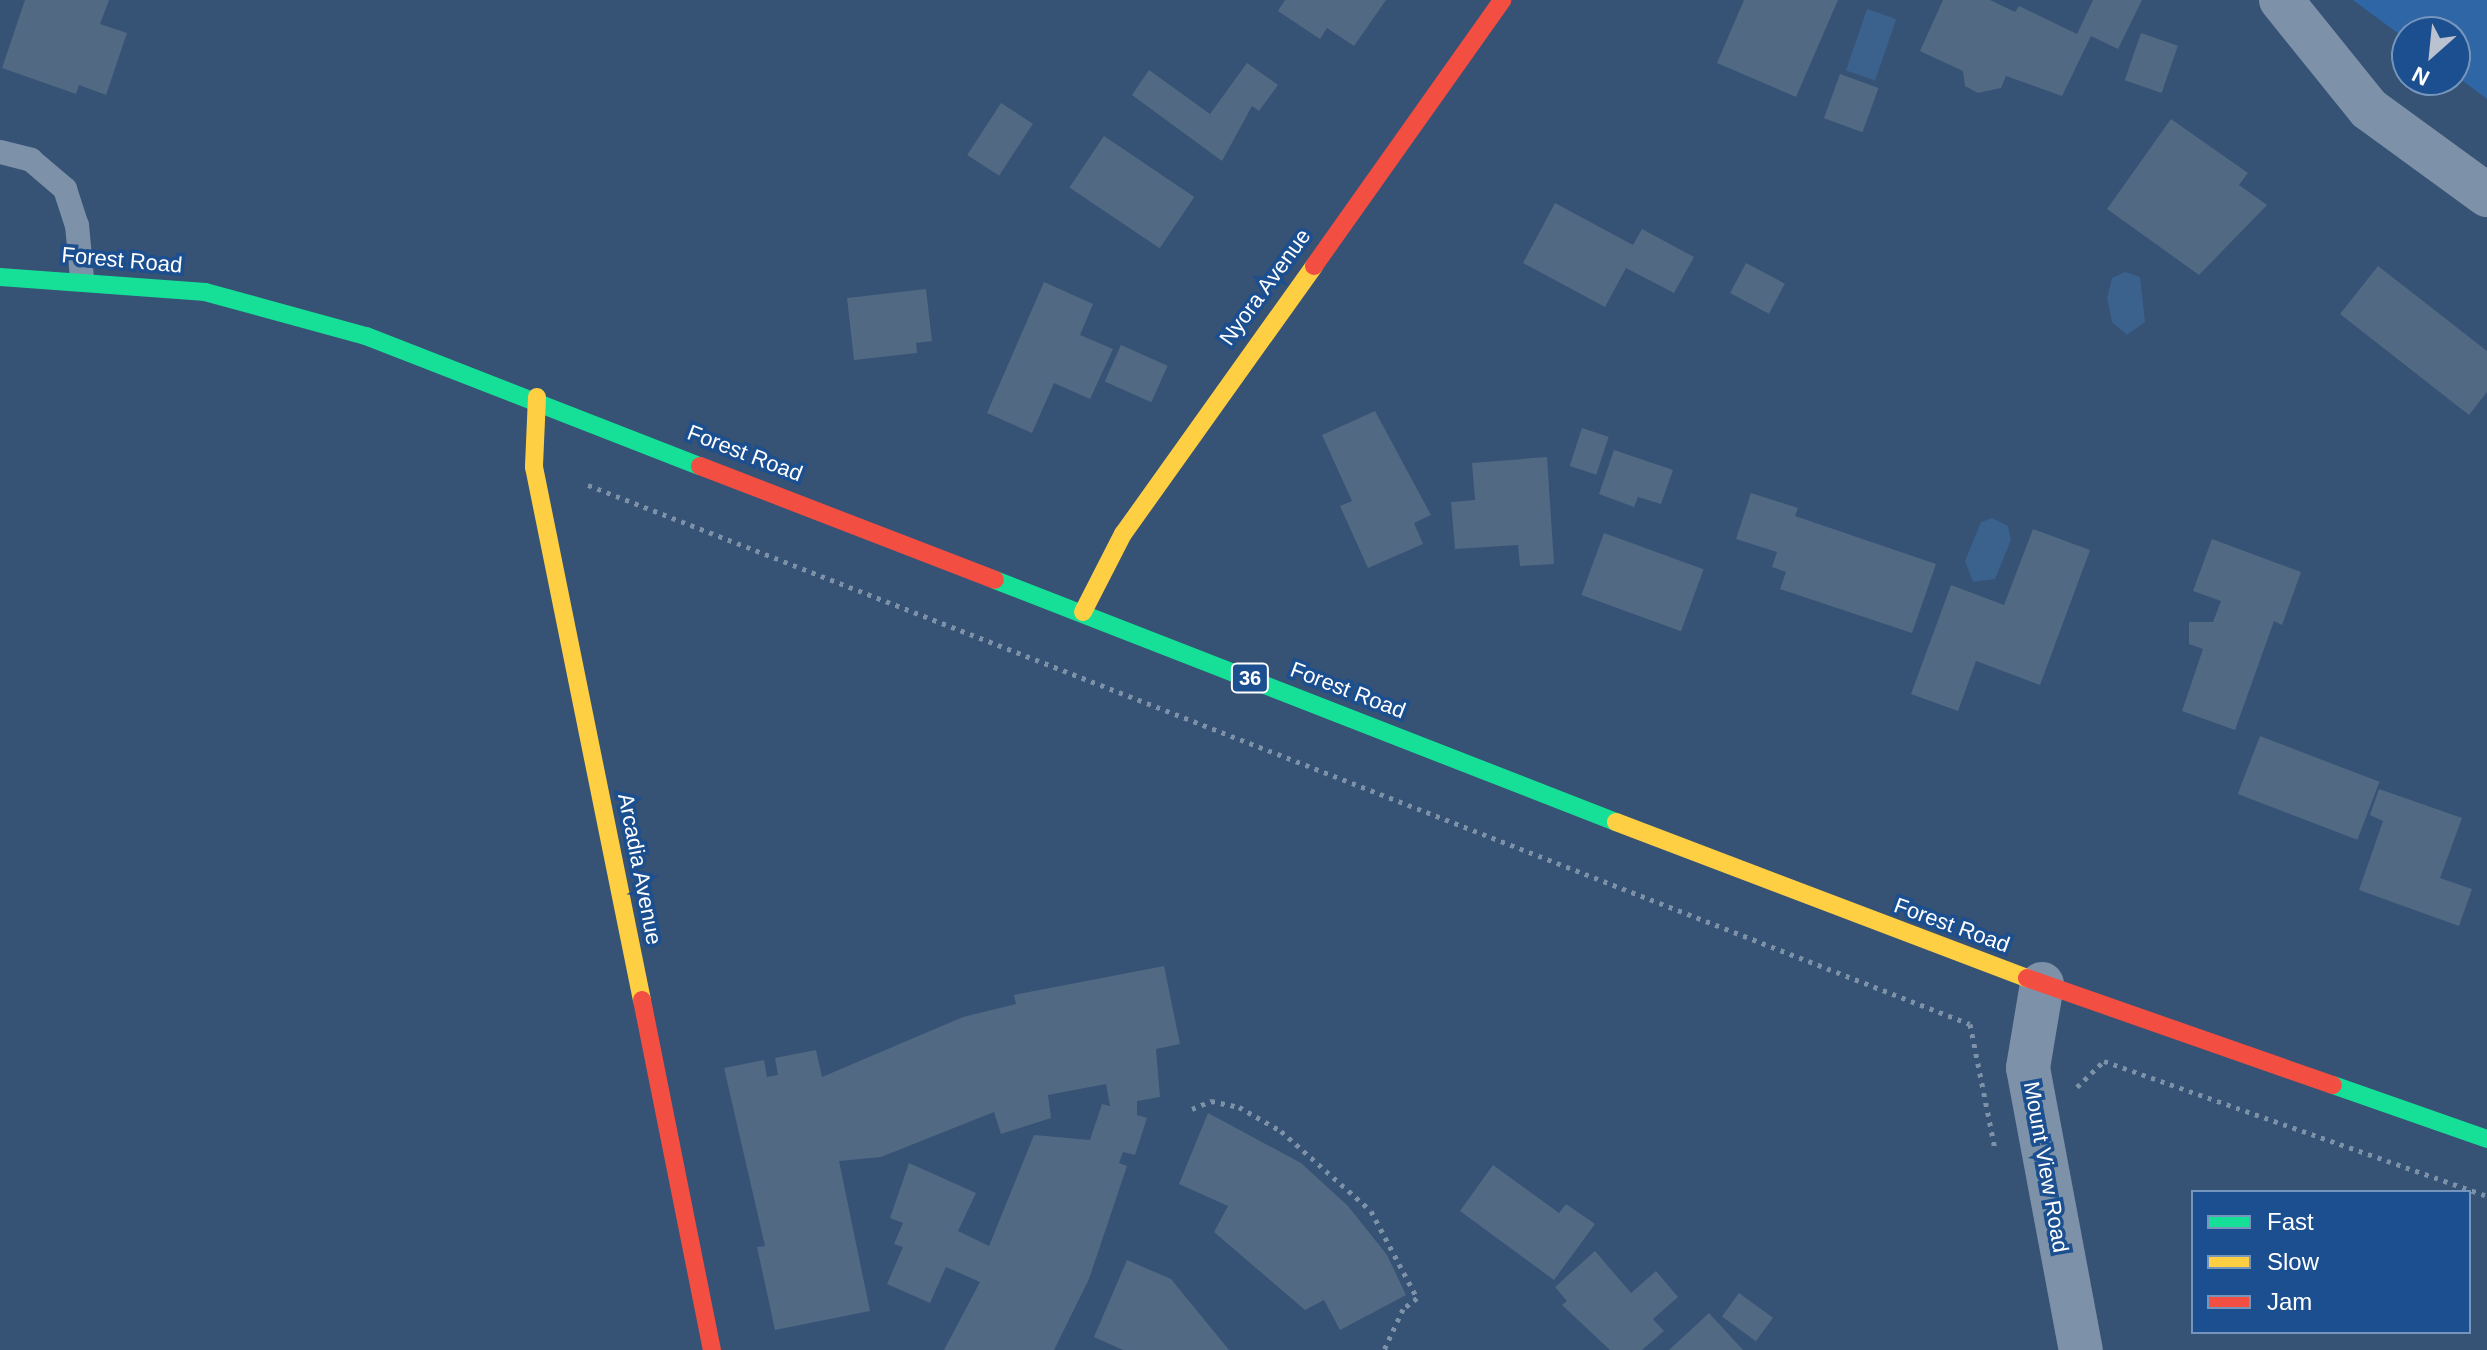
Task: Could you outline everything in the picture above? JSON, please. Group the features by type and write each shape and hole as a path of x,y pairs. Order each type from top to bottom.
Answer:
{"main road":[{"name":"Nyora Avenue","path":"1083,612 1131,521 1502,0"},
{"name":"Forest Road","path":"0,277 82,278 205,292 366,336 537,397 2042,984 2487,1139"},
{"name":"Arcadia Avenue","path":"537,397 534,467 712,1350"}],"street":[{"path":"2281,0 2369,109 2487,195"},
{"name":"Mount View Road","path":"2042,984 2028,1068 2081,1350"}],"lane":[{"path":"0,152 31,160 65,189 77,225 82,278"}],"path":[{"path":"588,485 1970,1024"},
{"path":"2081,1076 2104,1061 2470,1190"},
{"path":"1192,1109 1211,1101 1239,1107 1281,1131 1371,1211 1417,1298 1403,1309 1384,1350"}],"shaded area":[{"path":"2353,0 2487,0 2487,99 2471,87 2471,16 2391,16 2391,28"},
{"path":"1867,9 1896,19 1875,81 1846,70"},
{"path":"2125,272 2140,277 2145,322 2127,335 2112,322 2107,298 2112,278"},
{"path":"1992,518 2008,526 2011,540 1995,579 1973,582 1965,561 1981,522"}],"building":[{"path":"25,0 109,0 100,24 127,33 106,95 79,85 76,94 2,68"},
{"path":"1285,0 1386,0 1354,46 1327,28 1320,39 1278,11"},
{"path":"1744,0 1838,0 1796,97 1717,63"},
{"path":"1943,0 1990,0 2015,12 2019,6 2077,34 2093,0 2142,0 2118,49 2091,36 2062,96 2006,76 2001,88 1978,93 1965,86 1963,71 1920,51"},
{"path":"2141,33 2178,46 2162,93 2125,80"},
{"path":"1247,63 1278,85 1259,111 1252,106 1222,161 1132,95 1149,70 1210,114"},
{"path":"1840,74 1879,88 1862,132 1824,118"},
{"path":"1001,103 1033,124 999,176 967,155"},
{"path":"2171,119 2248,173 2239,185 2267,205 2199,275 2107,209"},
{"path":"1104,136 1194,197 1160,248 1069,187"},
{"path":"1555,203 1633,245 1642,229 1694,257 1674,293 1626,268 1605,307 1523,263"},
{"path":"1746,263 1785,284 1769,314 1730,293"},
{"path":"2378,266 2487,351 2487,392 2469,415 2340,314"},
{"path":"1044,282 1093,304 1080,335 1113,349 1090,399 1054,383 1032,433 987,413"},
{"path":"926,289 932,341 916,343 917,353 854,360 847,298"},
{"path":"1121,345 1168,366 1151,402 1105,382"},
{"path":"1375,411 1431,515 1414,523 1423,544 1368,568 1340,506 1352,501 1322,435"},
{"path":"1582,428 1609,437 1596,475 1570,466"},
{"path":"1614,450 1673,470 1661,504 1638,497 1634,507 1599,494"},
{"path":"1547,457 1554,564 1520,566 1518,545 1455,549 1451,502 1475,500 1472,463"},
{"path":"1751,493 1798,508 1795,516 1936,564 1912,633 1780,589 1786,572 1772,567 1777,552 1736,539"},
{"path":"2033,529 2090,550 2040,685 1976,661 1958,711 1911,694 1951,585 2004,605"},
{"path":"1604,533 1704,569 1681,631 1581,595"},
{"path":"2212,539 2301,572 2282,625 2274,621 2235,730 2182,711 2203,649 2189,644 2189,622 2213,622 2221,601 2193,591"},
{"path":"2260,736 2379,782 2357,840 2238,794"},
{"path":"2379,789 2462,818 2440,878 2472,889 2459,926 2359,890 2383,821 2370,815"},
{"path":"1164,966 1180,1044 1156,1049 1160,1097 1137,1101 1137,1115 1147,1118 1135,1155 1123,1152 1119,1163 1127,1166 1089,1279 1054,1350 944,1350 980,1282 946,1267 930,1303 887,1284 903,1247 894,1244 903,1223 890,1218 909,1163 976,1193 958,1231 989,1246 1034,1135 1090,1140 1102,1104 1110,1106 1106,1084 1048,1095 1051,1118 1001,1134 994,1112 881,1157 839,1161 870,1311 775,1330 757,1247 765,1246 724,1068 764,1060 767,1077 778,1075 775,1058 816,1050 822,1077 963,1017 1016,1004 1014,995"},
{"path":"1208,1113 1301,1163 1348,1206 1387,1255 1406,1295 1340,1330 1324,1300 1305,1310 1214,1232 1228,1206 1179,1184"},
{"path":"1493,1165 1559,1213 1566,1204 1595,1224 1554,1280 1460,1211"},
{"path":"1595,1251 1631,1293 1656,1271 1678,1297 1653,1319 1664,1331 1642,1350 1610,1350 1562,1305 1567,1301 1555,1287"},
{"path":"1127,1260 1171,1279 1229,1350 1123,1350 1094,1337"},
{"path":"1739,1293 1773,1318 1756,1341 1722,1316"},
{"path":"1709,1313 1743,1350 1669,1350"}],"traffic: fast":[{"path":"0,277 205,292 366,336 700,466"},
{"path":"995,580 1616,822"},
{"path":"2333,1085 2487,1139"}],"traffic: slow":[{"path":"1083,612 1123,534 1314,266"},
{"path":"537,397 534,467 642,1000"},
{"path":"1616,822 2027,978"}],"traffic: jam":[{"path":"1314,266 1502,0"},
{"path":"700,466 995,580"},
{"path":"2027,978 2333,1085"},
{"path":"642,1000 712,1350"}]}
